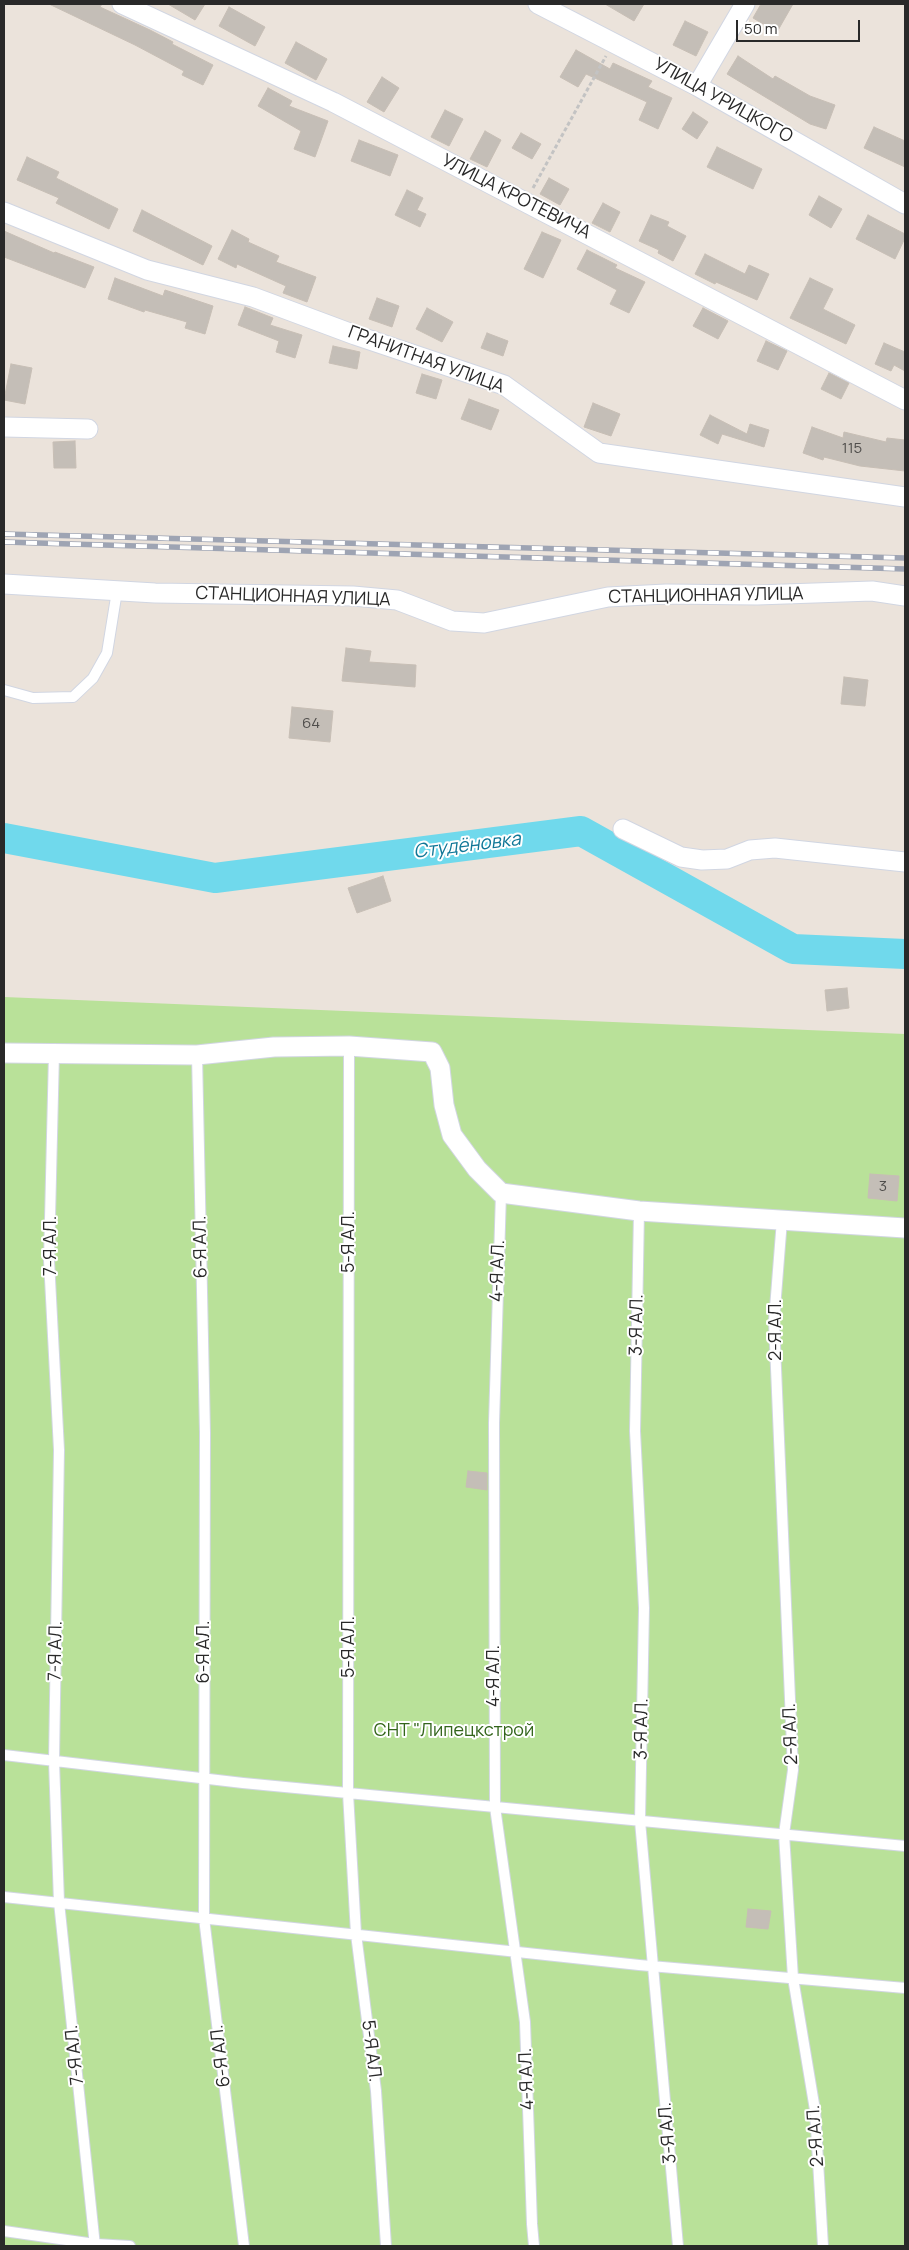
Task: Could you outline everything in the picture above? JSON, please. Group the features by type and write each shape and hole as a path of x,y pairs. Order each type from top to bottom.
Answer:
{"street":[{"name":"УЛИЦА КРОТЕВИЧА","path":"122,4 332,102 905,400"},
{"name":"УЛИЦА УРИЦКОГО","path":"538,4 697,86 905,204"},
{"path":"697,86 745,4"},
{"name":"ГРАНИТНАЯ УЛИЦА","path":"4,212 147,270 253,297 355,335 504,385 600,453 905,496"},
{"path":"4,427 88,429"},
{"name":"СТАНЦИОННАЯ УЛИЦА","path":"4,584 117,591 353,596 397,600 452,621 484,622 608,597 666,594 757,596 872,591 905,596"},
{"path":"623,829 681,856 702,860 727,858 750,850 776,848 905,862"},
{"path":"4,1052 197,1055 274,1047 349,1046 432,1052 440,1068 444,1105 452,1135 477,1169 501,1193 639,1211 905,1228"}],"lane":[{"path":"4,690 33,698 73,697 92,678 107,652 117,591"},
{"name":"5-Я АЛ.","path":"349,1046 348,1793 356,1934 376,2091 386,2246"},
{"name":"7-Я АЛ.","path":"54,1053 50,1260 59,1450 54,1761 59,1902 95,2245"},
{"name":"6-Я АЛ.","path":"197,1055 206,1432 203,1778 204,1918 244,2246"},
{"name":"4-Я АЛ.","path":"501,1193 494,1424 494,1807 525,2022 534,2246"},
{"name":"3-Я АЛ.","path":"639,1211 635,1431 644,1608 640,1821 678,2246"},
{"name":"2-Я АЛ.","path":"782,1220 774,1321 793,1770 784,1834 793,1978 815,2110 823,2246"},
{"path":"4,1755 348,1793 905,1846"},
{"path":"4,1897 652,1966 905,1988"},
{"path":"4,2231 95,2245 130,2246"}],"path":[{"path":"525,202 613,42"}],"green space":[{"name":"СНТ \"Липецкстрой","path":"4,997 905,1034 905,2246 4,2246"}],"building":[{"path":"49,4 102,4 100,7 150,30 173,42 172,44 213,65 203,85 182,75 184,71 135,45"},
{"path":"168,4 205,4 195,20"},
{"path":"605,4 644,4 634,21"},
{"path":"761,4 793,4 777,32 753,18"},
{"path":"229,7 265,27 255,46 219,26"},
{"path":"685,21 708,32 696,56 673,45"},
{"path":"296,42 327,59 316,80 285,63"},
{"path":"576,50 610,69 613,63 652,81 648,87 672,98 658,129 639,120 647,102 586,74 578,87 560,77"},
{"path":"738,56 773,79 775,76 810,96 835,105 826,129 810,124 727,74"},
{"path":"382,77 399,88 384,112 367,102"},
{"path":"268,88 292,101 289,106 328,121 315,157 294,149 301,131 258,106"},
{"path":"445,110 463,119 449,146 431,137"},
{"path":"693,112 708,122 697,139 682,129"},
{"path":"874,127 905,141 905,167 864,148"},
{"path":"485,131 501,140 487,167 470,159"},
{"path":"521,133 541,144 532,159 512,148"},
{"path":"359,140 398,155 390,176 351,161"},
{"path":"717,147 762,169 753,189 707,167"},
{"path":"27,157 59,172 56,178 118,209 109,229 56,203 59,198 17,180"},
{"path":"549,178 569,189 560,205 540,194"},
{"path":"407,190 423,198 417,210 426,214 420,227 395,215"},
{"path":"819,196 842,209 831,228 809,215"},
{"path":"603,203 620,212 610,232 592,223"},
{"path":"142,210 212,246 203,265 133,231"},
{"path":"651,215 669,222 667,226 686,236 673,261 658,253 659,250 639,241"},
{"path":"868,215 905,234 895,259 856,239"},
{"path":"232,230 249,239 248,242 279,256 276,262 316,277 307,302 283,293 286,286 237,264 236,268 218,259"},
{"path":"4,231 54,253 94,267 85,288 4,257"},
{"path":"542,232 561,240 543,278 524,269"},
{"path":"587,250 617,265 615,268 645,282 629,313 610,304 617,290 577,269"},
{"path":"705,254 745,274 749,265 769,274 757,300 695,274"},
{"path":"115,278 163,296 165,290 213,306 205,334 185,328 187,322 145,310 144,312 108,299"},
{"path":"810,278 833,289 823,309 855,325 846,344 790,318"},
{"path":"377,298 399,306 392,327 369,319"},
{"path":"245,307 273,318 270,325 302,335 295,358 276,352 279,341 238,325"},
{"path":"427,308 453,322 442,342 416,329"},
{"path":"703,308 728,321 718,339 693,326"},
{"path":"487,333 508,341 503,356 481,348"},
{"path":"766,341 787,351 778,370 757,361"},
{"path":"884,343 905,352 905,371 894,365 891,371 875,364"},
{"path":"333,346 360,352 357,369 329,363"},
{"path":"11,364 32,368 25,404 4,400"},
{"path":"829,373 849,383 841,399 821,389"},
{"path":"422,374 442,380 436,399 416,393"},
{"path":"469,399 499,410 491,430 461,419"},
{"path":"593,403 620,414 611,436 584,427"},
{"path":"710,415 747,434 750,424 769,430 764,447 722,434 718,444 700,435"},
{"path":"812,427 843,438 844,432 886,442 887,438 905,440 905,471 860,466 824,457 823,460 803,453"},
{"path":"75,441 76,468 54,468 53,442"},
{"path":"346,648 371,651 369,662 416,665 415,687 342,681"},
{"path":"844,677 868,680 865,706 841,704"},
{"path":"292,707 333,711 330,742 289,738"},
{"path":"383,876 391,901 357,913 348,888"},
{"path":"847,988 849,1008 827,1011 825,990"},
{"path":"870,1174 899,1176 897,1201 868,1198"},
{"path":"468,1471 487,1473 487,1490 466,1487"},
{"path":"748,1909 771,1911 768,1929 746,1927"}],"waterway":[{"name":"Студёновка","path":"4,838 215,878 581,831 793,949 905,954"}],"railway":[{"path":"4,534 905,558"},
{"path":"4,542 905,569"}]}
